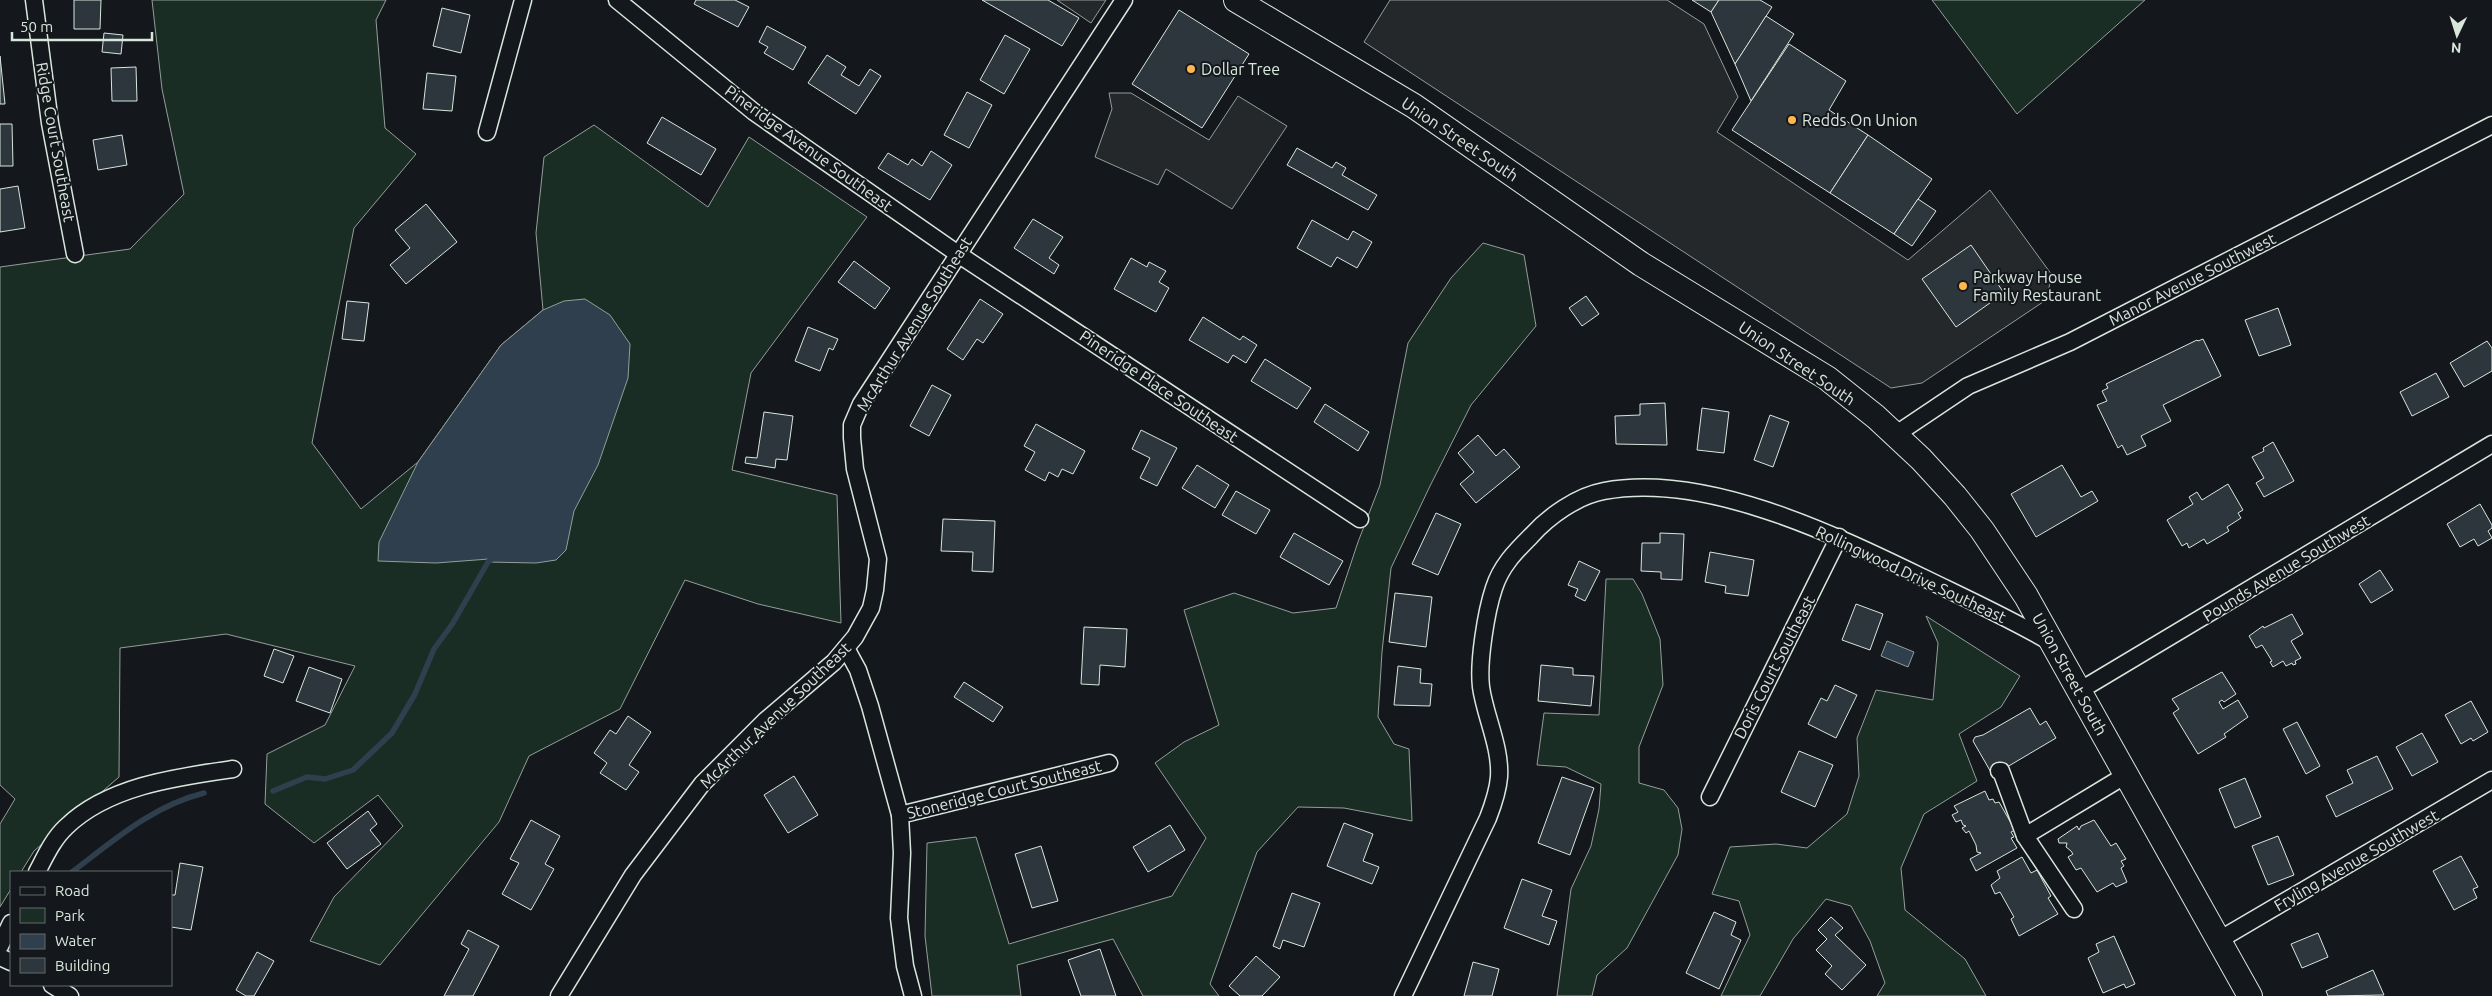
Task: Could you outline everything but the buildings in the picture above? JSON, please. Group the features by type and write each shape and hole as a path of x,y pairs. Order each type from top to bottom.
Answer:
{"main road":[{"name":"Union Street South","path":"1236,0 1414,106 1641,264 1827,378 1876,417 1895,435 1955,496 1982,530 2026,596 2250,996"}],"street":[{"name":"Ridge Court Southeast","path":"34,0 50,123 75,254"},
{"path":"487,132 523,0"},
{"name":"Pineridge Avenue Southeast","path":"617,0 754,112 958,254"},
{"name":"McArthur Avenue Southeast","path":"559,996 633,875 702,784 766,720 834,662 855,637 871,608 878,559 855,469 852,426 861,404 1124,0"},
{"name":"Manor Avenue Southwest","path":"1895,435 1968,386 2070,342 2492,125"},
{"name":"Pineridge Place Southeast","path":"958,254 1360,519"},
{"name":"Pounds Avenue Southwest","path":"2079,691 2492,444"},
{"name":"Rollingwood Drive Southeast","path":"1402,996 1488,818 1497,794 1500,775 1498,756 1481,686 1481,666 1488,605 1505,564 1519,546 1540,525 1580,499 1602,491 1634,487 1701,494 1741,503 1838,537 2010,619 2052,643"},
{"name":"Doris Court Southeast","path":"1710,797 1838,537"},
{"path":"846,648 858,670 870,706 900,815 902,852 899,918 904,966 913,996"},
{"name":"Stoneridge Court Southeast","path":"900,815 1109,762"},
{"path":"38,871 64,828 78,816 116,795 187,775 233,769"},
{"path":"1999,771 2001,771 2025,836 2074,909"},
{"path":"2025,836 2126,775"},
{"name":"Fryling Avenue Southwest","path":"2219,940 2492,780"},
{"path":"0,946 10,926"},
{"path":"54,986 70,996"}],"green space":[{"path":"152,0 386,0 376,20 385,128 416,154 354,228 312,443 361,509 418,462 501,345 543,310 536,233 544,157 594,125 708,207 749,137 867,217 751,373 732,470 837,495 841,623 758,604 685,580 620,709 529,756 499,822 380,965 310,941 334,897 403,826 378,795 314,843 265,804 267,754 325,725 355,666 226,634 120,648 119,777 34,851 22,871 10,871 10,891 0,907 0,824 15,799 0,785 0,267 130,249 184,194 162,89"},
{"path":"1932,0 2145,0 2017,114"},
{"path":"1483,243 1524,255 1536,326 1471,405 1391,568 1382,652 1378,717 1394,744 1409,749 1412,821 1344,808 1298,807 1257,852 1210,984 1219,996 1143,996 1113,939 1017,965 1021,996 932,996 925,936 927,843 976,837 1009,944 1172,896 1206,838 1155,763 1184,742 1219,725 1184,610 1234,593 1293,613 1336,608 1358,542 1380,485 1408,343 1451,278"},
{"path":"1606,579 1633,579 1642,594 1660,639 1663,685 1639,747 1639,783 1664,790 1678,808 1682,829 1678,855 1627,948 1597,975 1592,996 1557,996 1571,889 1591,846 1599,809 1601,784 1566,767 1537,765 1544,713 1599,715"},
{"path":"1926,616 2020,676 2001,707 1959,734 1977,781 1924,814 1901,868 1905,910 1965,959 1986,996 1877,996 1885,983 1870,941 1851,906 1826,899 1793,939 1760,996 1721,996 1750,935 1739,901 1712,894 1730,847 1776,844 1807,848 1847,814 1859,776 1857,738 1876,690 1933,700 1938,643"}],"shaded area":[{"path":"1057,0 1106,0 1091,23"},
{"path":"1390,0 1667,0 1704,24 1738,97 1717,132 1908,260 1990,190 2052,275 2046,300 1922,383 1891,388 1364,42"},
{"path":"1109,93 1131,93 1209,140 1238,96 1287,126 1232,209 1166,169 1158,185 1095,157 1112,109"}],"water":[{"path":"585,299 610,315 630,344 628,378 598,465 574,511 566,550 556,560 536,563 488,562 489,559 436,563 378,561 379,542 418,462 501,345 543,310 564,301"},
{"path":"1887,641 1914,652 1908,667 1881,656"}],"waterway":[{"path":"273,791 307,777 325,779 353,770 392,733 415,694 434,649 453,623 488,562 493,558"},
{"path":"73,871 118,837 150,816 167,806 204,793"}],"place":[{"name":"Dollar Tree","path":"1191,69"},
{"name":"Redds On Union","path":"1792,120"},
{"name":"Parkway House Family Restaurant","path":"1963,286"}]}
